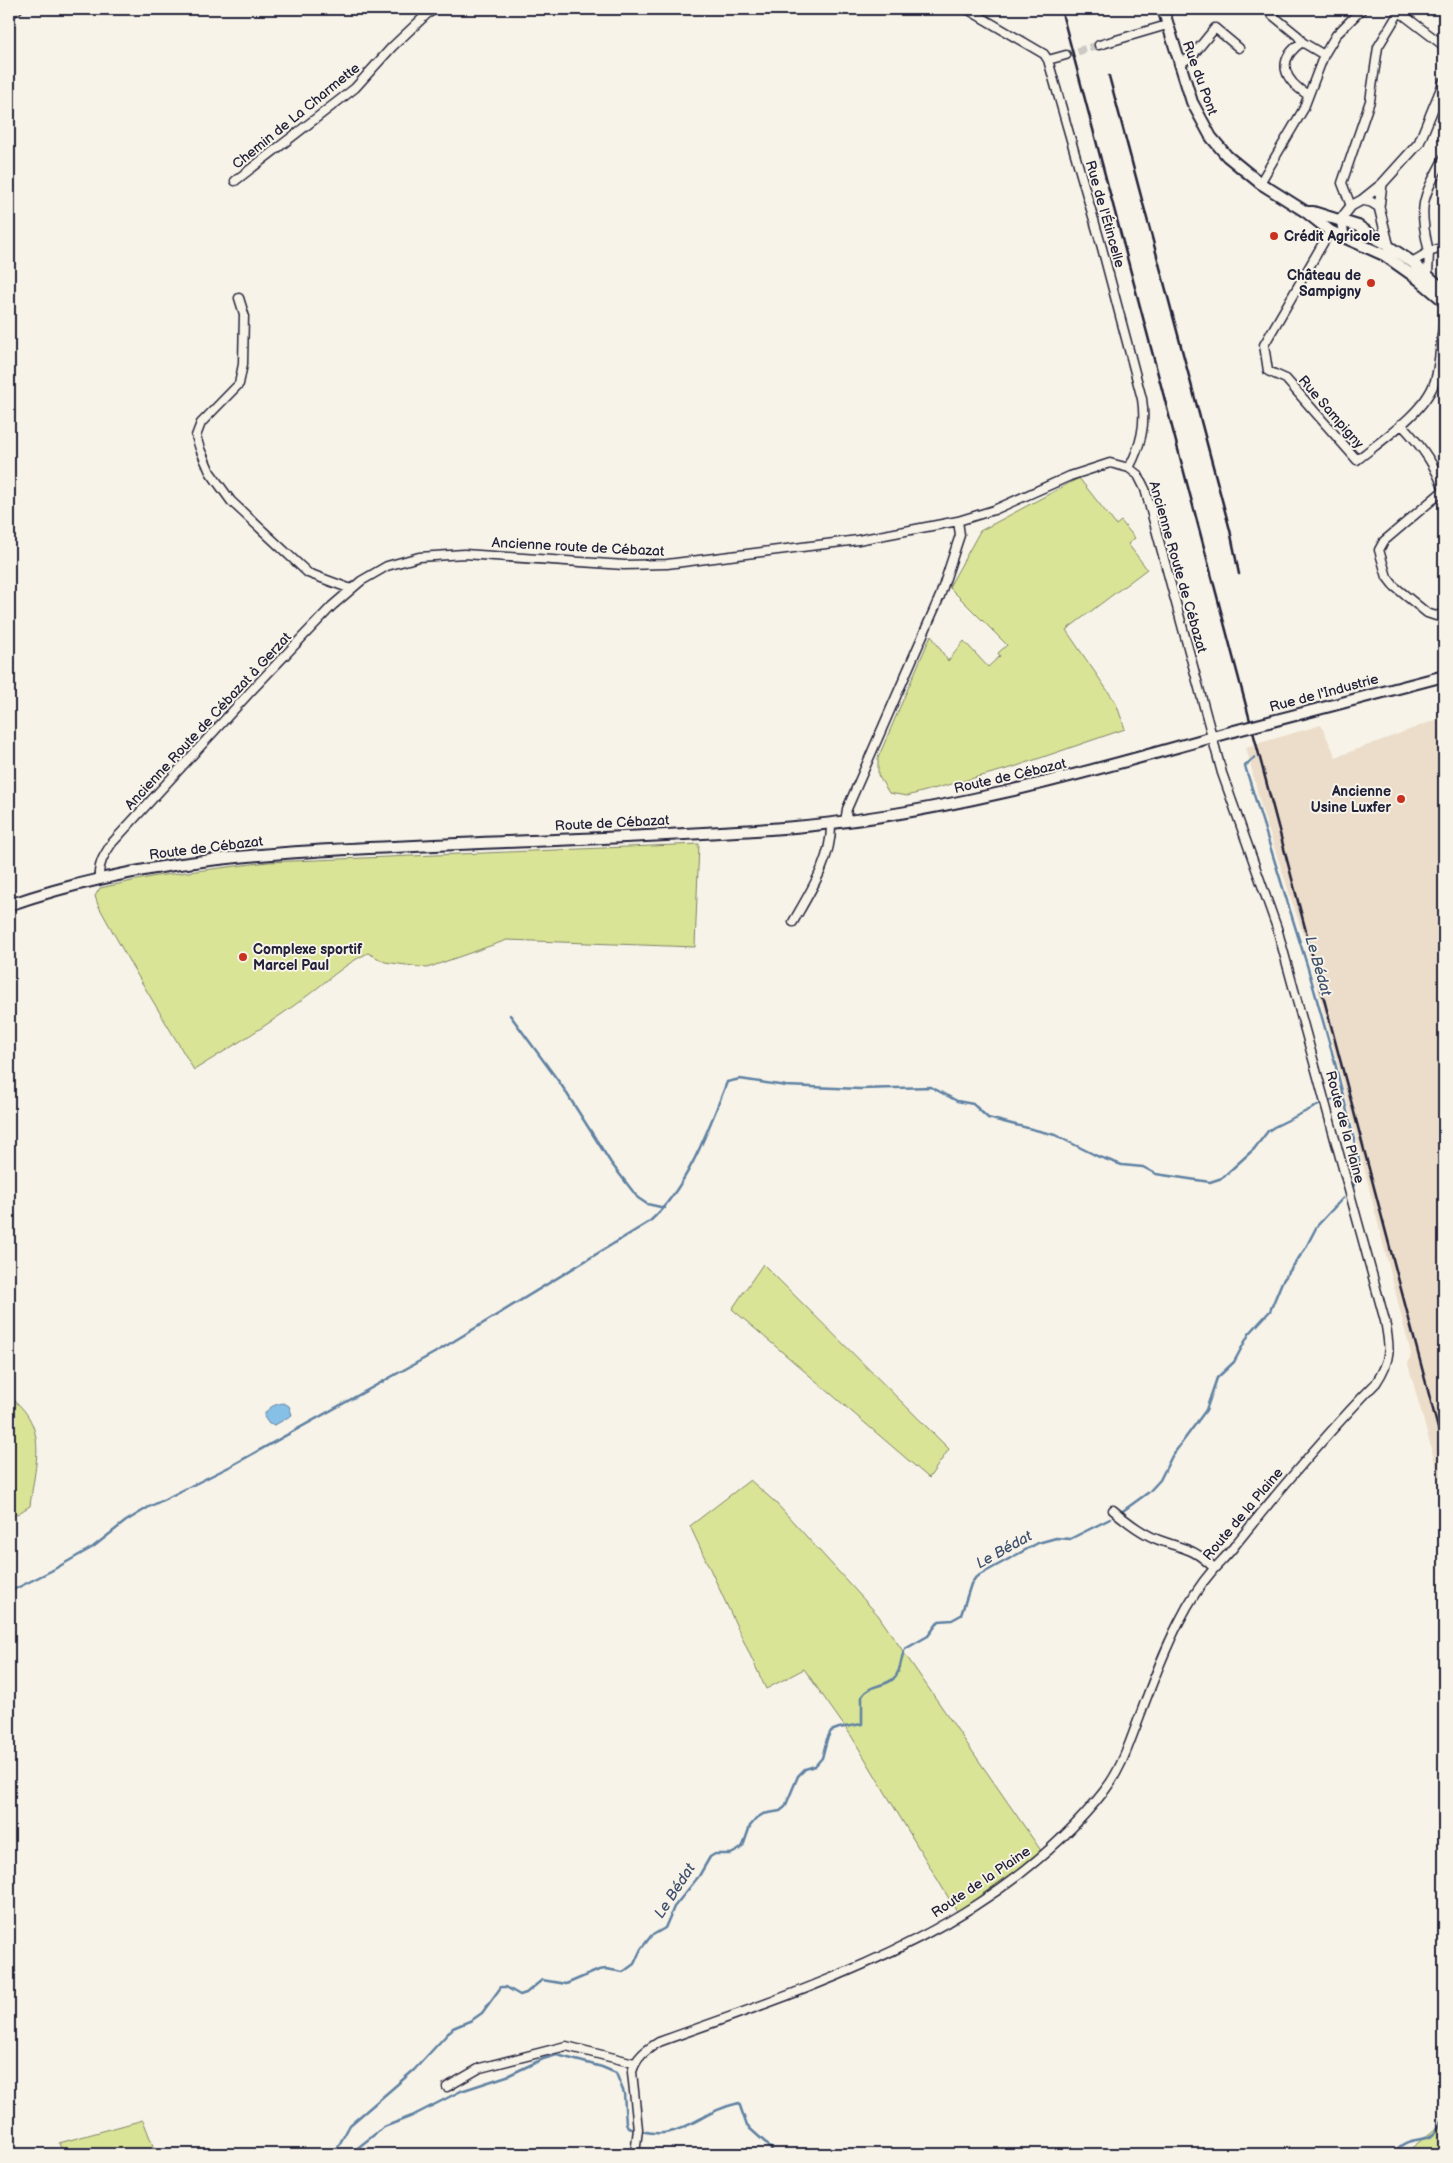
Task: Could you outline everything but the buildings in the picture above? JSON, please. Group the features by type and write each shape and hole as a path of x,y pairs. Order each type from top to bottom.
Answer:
{"main road":[{"name":"Rue du Pont","path":"1162,9 1192,102 1211,137 1235,163 1260,183 1306,212 1330,231 1384,255 1444,302"},
{"path":"1306,212 1314,212 1341,219 1358,226 1412,262 1428,274 1444,290"},
{"name":"Rue de l'Industrie","path":"1212,738 1444,676"},
{"name":"Route de Cébazat","path":"9,905 99,878 179,864 258,854 708,833 845,822 918,811 982,798 1212,738"}],"street":[{"path":"9,15 18,9"},
{"name":"Chemin de La Charmette","path":"235,181 355,88 392,47 427,14 436,9"},
{"path":"967,9 1044,54 1048,60 1066,55"},
{"path":"1276,9 1271,14 1298,36 1302,42 1324,55"},
{"path":"1260,183 1302,110 1324,55 1336,35 1362,9"},
{"path":"1351,206 1342,183 1370,101 1378,47 1398,10 1444,46"},
{"path":"1099,45 1167,24"},
{"path":"1179,65 1193,55 1215,28 1239,48"},
{"path":"1302,42 1287,58 1284,68 1285,75 1308,95"},
{"name":"Rue de l'Étincelle","path":"1048,60 1102,248 1142,399 1143,434 1138,451 1129,468"},
{"path":"1344,236 1341,219 1351,206 1382,184 1421,140 1444,82"},
{"path":"1428,274 1429,252 1422,222 1423,206 1427,191 1444,158"},
{"path":"1382,184 1379,207 1389,247"},
{"path":"1362,200 1371,202 1379,207"},
{"path":"1361,244 1375,236 1384,227"},
{"name":"Rue Sampigny","path":"1330,231 1264,345 1268,371 1286,379 1358,460 1425,401 1435,380 1444,323"},
{"path":"1412,262 1429,252 1444,248"},
{"path":"239,298 244,314 243,364 239,384 201,423 196,436 200,449 210,472 231,502 308,573 351,589"},
{"path":"1401,424 1432,464 1440,477 1444,491 1384,541 1380,550 1387,578 1394,586 1427,613 1436,616 1444,613"},
{"path":"845,822 847,809 940,596 960,536 958,521 994,510 1090,469 1110,463 1129,468"},
{"name":"Ancienne Route de Cébazat","path":"1129,468 1138,475 1145,489 1212,738"},
{"name":"Ancienne route de Cébazat","path":"351,589 387,566 434,555 464,554 624,565 699,562 858,540 958,521"},
{"name":"Ancienne Route de Cébazat à Gerzat","path":"99,878 99,868 103,857 112,844 251,691 332,606 351,589"},
{"name":"Route de la Plaine","path":"634,2063 642,2053 659,2042 848,1971 905,1945 962,1914 1019,1876 1050,1850 1086,1814 1108,1787 1120,1766 1161,1660 1194,1594 1214,1568 1234,1548 1309,1454 1376,1383 1384,1371 1389,1359 1389,1345 1384,1321 1277,928 1250,855 1212,738"},
{"path":"794,922 826,856 830,841 830,824"},
{"path":"1112,1510 1134,1527 1151,1536 1192,1550 1214,1568"},
{"path":"447,2087 480,2068 566,2046 634,2063 632,2072 638,2133 635,2154"}],"shaded area":[{"path":"1444,717 1444,1495 1408,1364 1411,1354 1337,1061 1306,944 1262,810 1246,747 1321,725 1336,757"}],"green space":[{"path":"1079,478 1116,525 1121,521 1135,538 1128,544 1147,569 1066,630 1116,703 1125,729 1011,768 907,796 889,793 878,775 878,758 931,635 948,661 964,641 988,667 1000,656 998,653 1007,645 949,587 980,531"},
{"name":"Complexe sportif Marcel Paul","path":"699,844 695,947 507,940 427,968 385,962 368,953 343,968 276,1018 194,1070 129,961 98,905 95,896 100,888 156,876 268,862"},
{"path":"763,1264 949,1449 929,1478 732,1309"},
{"path":"9,1396 22,1408 30,1420 37,1446 30,1506 9,1519"},
{"path":"750,1480 775,1502 878,1615 1042,1852 957,1912 852,1737 804,1669 766,1689 690,1526"},
{"path":"143,2120 156,2154 63,2154 59,2143"},
{"path":"1444,2122 1444,2154 1404,2154"}],"water":[{"path":"284,1403 289,1406 292,1415 275,1425 269,1424 264,1417 269,1408"}],"waterway":[{"name":"Le Bédat","path":"1255,757 1245,766 1307,965 1335,1063 1359,1160 1358,1175 1353,1187"},
{"path":"510,1015 562,1086 611,1163 638,1198 647,1204 665,1208"},
{"path":"9,1592 93,1547 126,1521 149,1507 231,1466 436,1352 649,1222 675,1193 686,1175 696,1157 727,1082 740,1079 786,1086 860,1089 931,1087 957,1101 973,1104 988,1118 1055,1135 1097,1156 1122,1165 1143,1167 1156,1174 1210,1182 1222,1178 1254,1149 1268,1131 1321,1104"},
{"path":"1329,1101 1343,1096"},
{"name":"Le Bédat","path":"1120,1513 1149,1492 1160,1480 1172,1456 1206,1410 1217,1378 1234,1362 1249,1334 1270,1311 1282,1282 1305,1249 1317,1226 1343,1198"},
{"name":"Le Bédat","path":"334,2154 350,2125 414,2070 453,2028 472,2020 482,2013 501,1987 506,1987 520,1995 526,1993 542,1980 566,1984 599,1970 606,1969 623,1972 634,1964 641,1949 651,1936 665,1928 674,1907 699,1876 710,1857 715,1854 731,1854 740,1849 743,1846 750,1826 757,1818 763,1814 780,1811 785,1807 798,1776 805,1769 815,1766 822,1758 831,1731 862,1724 862,1696 865,1692 893,1679 898,1672 905,1649 928,1636 939,1621 952,1620 961,1615 971,1584 976,1577 1038,1543 1056,1538 1070,1539 1110,1519"},
{"path":"350,2154 384,2127 412,2116 461,2091 507,2076 543,2059 557,2055 602,2067 616,2073 624,2093 626,2123 628,2127 646,2132 661,2133 674,2131 723,2108 739,2103 747,2126 775,2154"},
{"path":"1393,2154 1404,2144 1426,2138 1435,2133 1444,2115"}],"tunnel":[{"path":"1066,55 1099,45"}],"railway":[{"path":"1061,9 1444,1451"},
{"path":"1109,76 1230,530 1239,574"}],"place":[{"name":"Crédit Agricole","path":"1274,236"},
{"name":"Château de Sampigny","path":"1371,283"},
{"name":"Ancienne Usine Luxfer","path":"1401,799"},
{"name":"Complexe sportif Marcel Paul","path":"243,957"}]}
